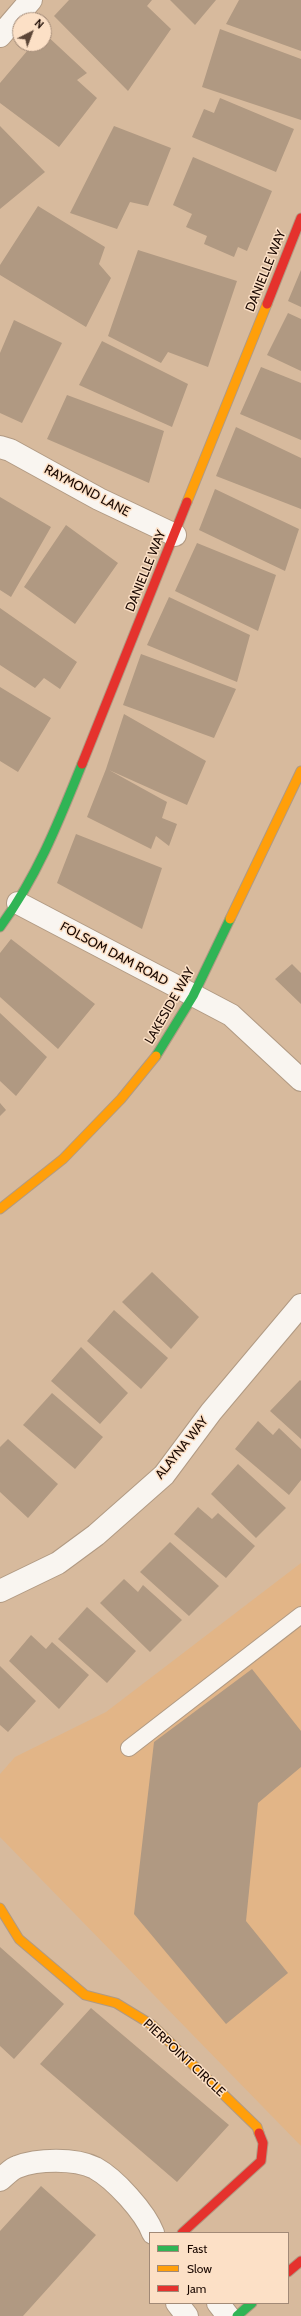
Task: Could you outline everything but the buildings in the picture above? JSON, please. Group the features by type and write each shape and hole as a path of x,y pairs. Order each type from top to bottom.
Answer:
{"street":[{"path":"0,36 31,0"},
{"name":"DANIELLE WAY","path":"0,927 18,902 50,846 301,218"},
{"name":"RAYMOND LANE","path":"0,447 10,450 99,499 174,535"},
{"name":"LAKESIDE WAY","path":"0,1209 63,1159 121,1099 160,1050 193,996 301,771"},
{"name":"FOLSOM DAM ROAD","path":"18,902 231,1015 301,1080"},
{"name":"ALAYNA WAY","path":"0,1591 58,1563 96,1535 164,1475 211,1412 301,1305"},
{"name":"PIERPOINT CIRCLE","path":"0,1908 18,1939 85,1995 116,2003 135,2012 152,2025 257,2127 263,2143 261,2160 183,2232"},
{"path":"0,2180 16,2167 50,2161 73,2162 94,2168 135,2203 148,2221 153,2232"},
{"path":"289,2271 301,2261"},
{"path":"178,2304 187,2316"},
{"path":"219,2304 228,2316"},
{"path":"237,2316 251,2304"}],"lane":[{"path":"129,1748 301,1615"}],"shaded area":[{"path":"301,1563 301,2146 0,1837 0,1774 15,1757 106,1712"}],"traffic: fast":[{"path":"0,927 13,908 36,868 56,827 82,764"},
{"path":"156,1056 193,996 230,919"},
{"path":"237,2316 251,2304"}],"traffic: slow":[{"path":"187,502 267,304"},
{"path":"230,919 301,771"},
{"path":"0,1209 63,1159 121,1099 156,1056"},
{"path":"0,1908 19,1939 85,1995 116,2003 152,2025 257,2127 259,2133"}],"traffic: jam":[{"path":"267,304 301,218"},
{"path":"82,764 187,502"},
{"path":"183,2232 261,2161 263,2143 259,2133"},
{"path":"289,2271 301,2261"}]}
